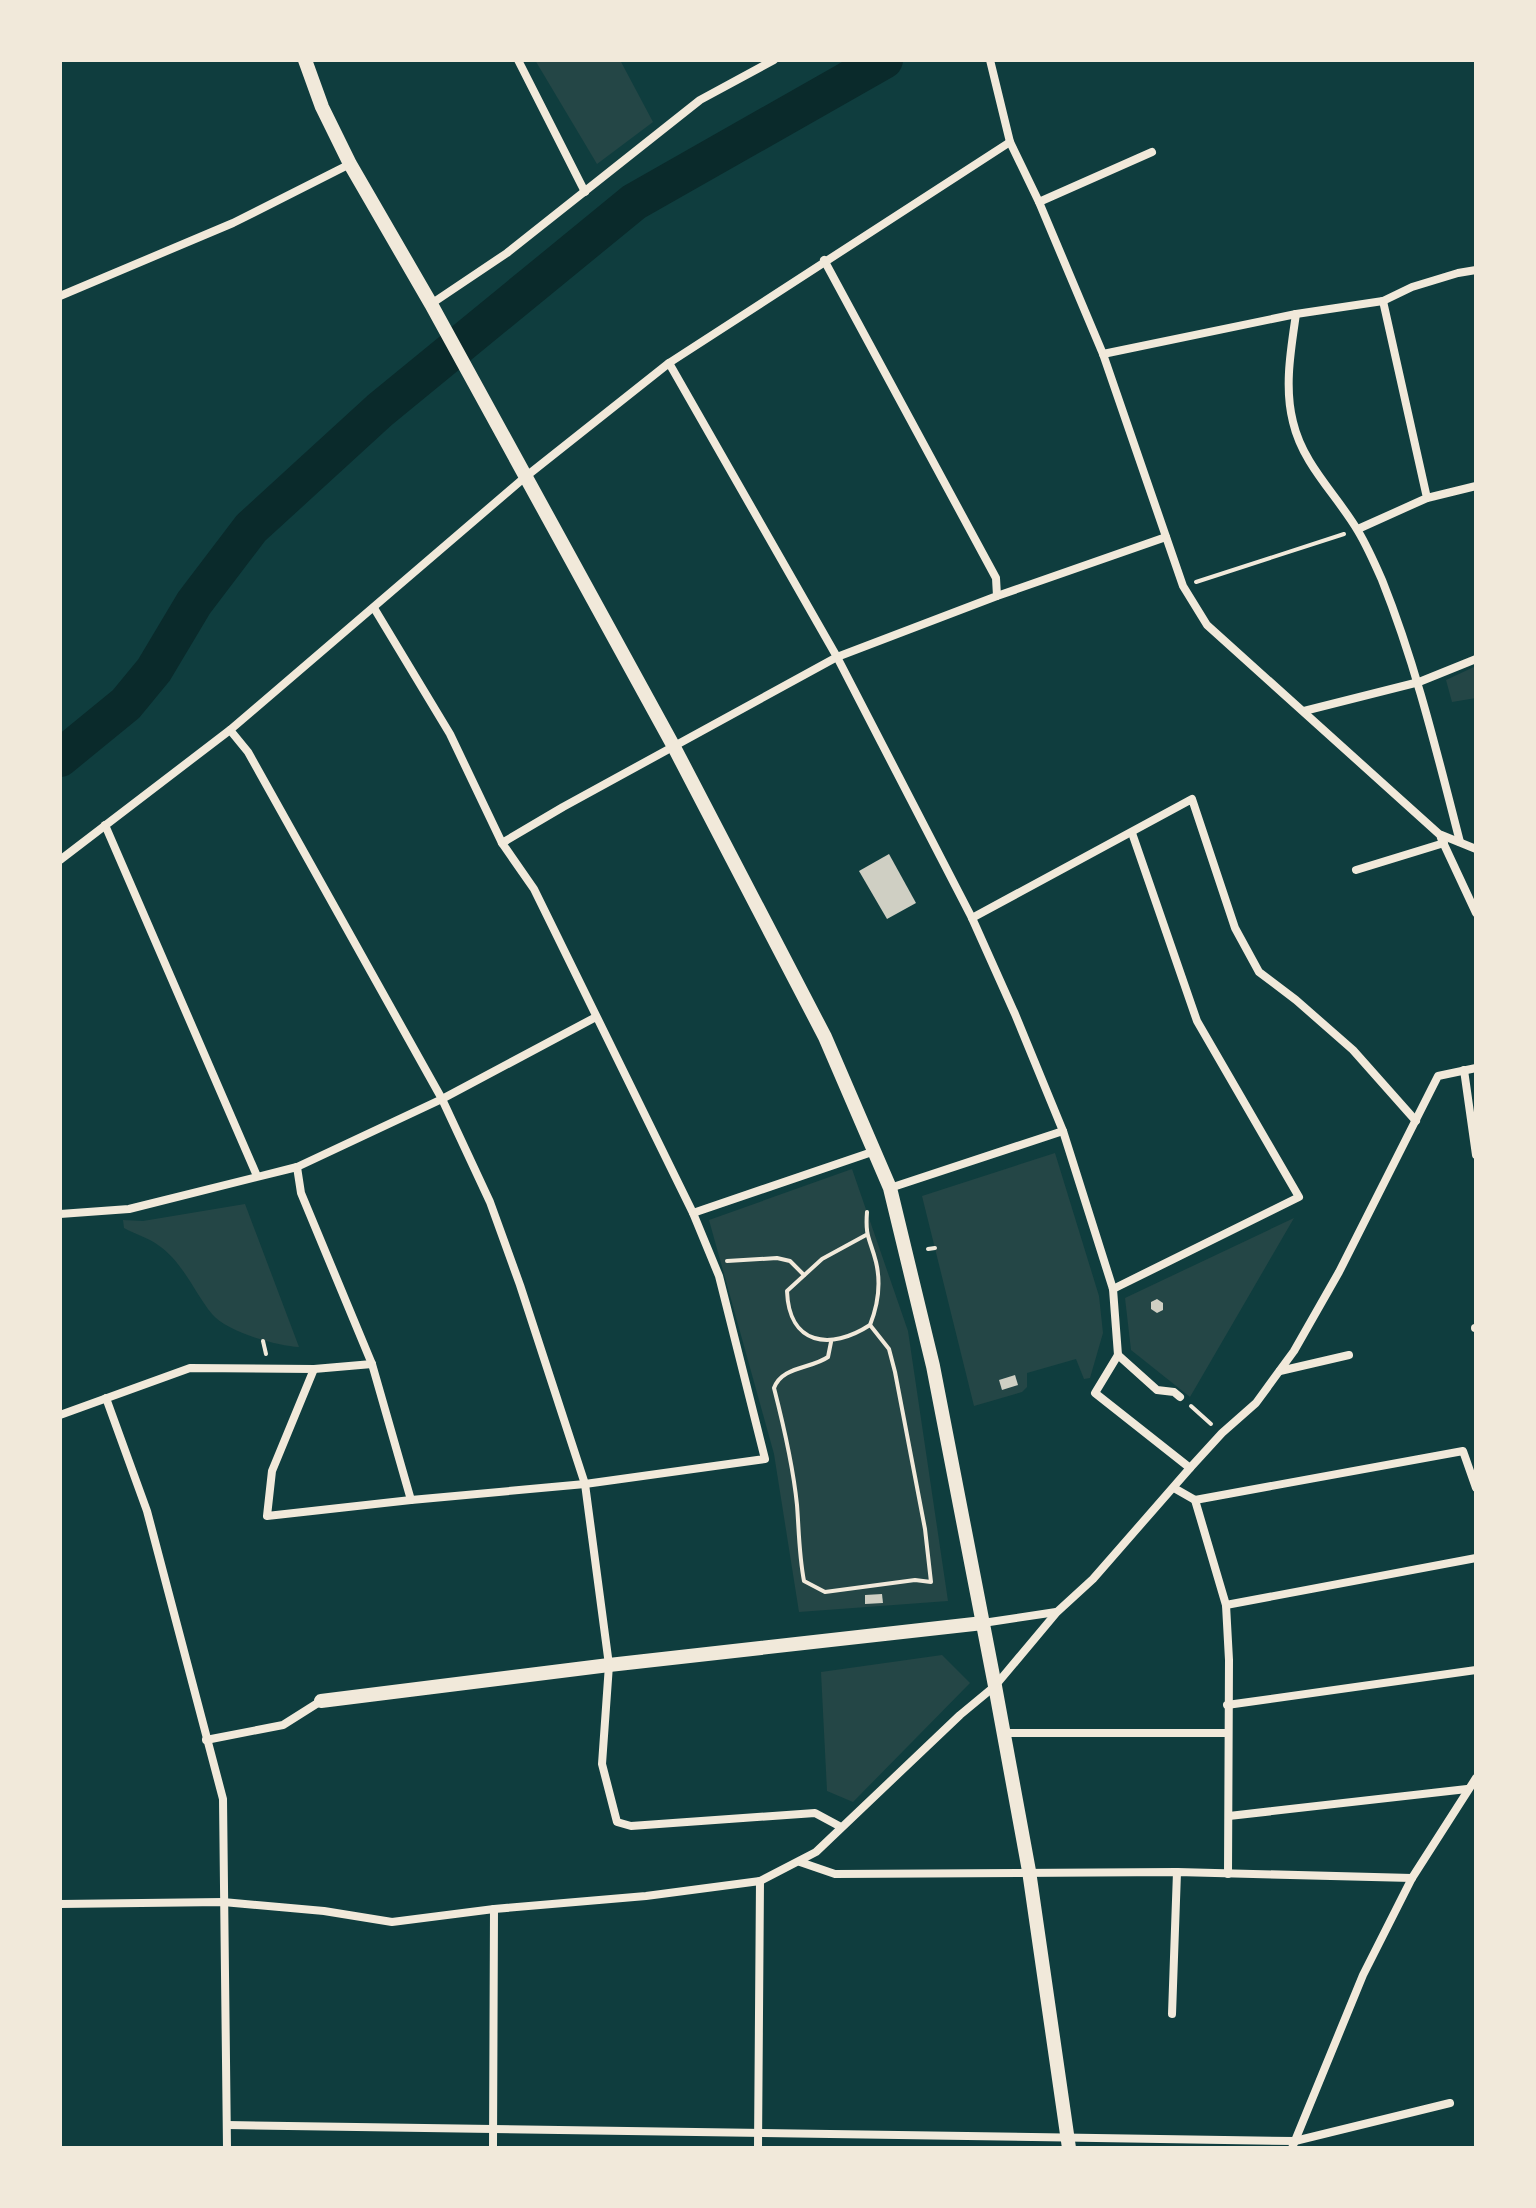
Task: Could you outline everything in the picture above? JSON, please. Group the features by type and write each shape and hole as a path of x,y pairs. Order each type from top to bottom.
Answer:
{"street":[{"path":"305,60 322,107 350,164 431,304 674,747 825,1037 890,1188 933,1366 995,1686 1029,1871 1069,2143"},
{"path":"518,60 585,192"},
{"path":"431,304 507,253 700,100 774,60"},
{"path":"990,60 1010,142 1039,202 1103,354 1183,586 1207,625 1439,834 1476,913"},
{"path":"60,860 230,730 524,478 669,363 1010,142"},
{"path":"1039,202 1152,152"},
{"path":"60,296 233,223 350,164"},
{"path":"824,260 996,578 997,596"},
{"path":"1103,354 1296,314 1383,301 1412,287 1476,270"},
{"path":"1383,301 1427,498"},
{"path":"1296,314 1288,388 1293,423 1325,487 1358,529 1382,580 1419,682 1460,842"},
{"path":"669,363 837,657 972,918 1063,1131 1113,1289 1118,1355 1095,1393 1190,1468"},
{"path":"1358,529 1427,498 1476,486"},
{"path":"502,843 837,657 997,596 1166,537"},
{"path":"314,1369 272,1471 267,1516 585,1484 765,1459 719,1276 693,1213 534,889 502,843 450,734 374,608"},
{"path":"1304,711 1419,682 1476,659"},
{"path":"230,730 248,752 442,1099 490,1202 585,1484 609,1665 602,1764 617,1822 631,1826 815,1813 841,1827"},
{"path":"972,918 1192,799 1235,928 1259,972 1353,1050 1416,1121"},
{"path":"105,825 257,1176"},
{"path":"1113,1289 1299,1197 1197,1021 1132,833"},
{"path":"1439,834 1476,849"},
{"path":"1356,870 1444,843"},
{"path":"60,1214 129,1209 297,1167 442,1099 596,1017"},
{"path":"60,1904 223,1902 324,1911 392,1922 760,1881 800,1862 816,1852 960,1715 995,1686 1057,1612 1093,1579 1222,1433 1256,1403 1294,1351 1339,1272 1438,1076 1476,1068"},
{"path":"1464,1070 1476,1155"},
{"path":"890,1188 1063,1131"},
{"path":"693,1213 875,1151"},
{"path":"297,1167 301,1193 372,1364 411,1500"},
{"path":"1118,1355 1157,1390 1174,1392 1180,1397"},
{"path":"1279,1371 1349,1355"},
{"path":"60,1415 190,1368 314,1369 372,1364"},
{"path":"106,1398 147,1511 223,1799 227,2148"},
{"path":"1174,1488 1195,1500 1463,1451 1476,1488"},
{"path":"1195,1500 1226,1605 1229,1660 1228,1874"},
{"path":"1226,1605 1476,1558"},
{"path":"206,1740 283,1725 321,1701 1057,1612"},
{"path":"1227,1705 1476,1670"},
{"path":"1003,1733 1228,1733"},
{"path":"1294,2144 1363,1975 1412,1878 1476,1778"},
{"path":"1229,1816 1467,1789"},
{"path":"800,1862 835,1874 1177,1872 1412,1878"},
{"path":"1172,2014 1177,1872"},
{"path":"758,2148 760,1881"},
{"path":"493,2148 494,1909"},
{"path":"227,2125 758,2132 1023,2143 1294,2144 1450,2103"}],"path":[{"path":"1183,586 1358,529"},
{"path":"866,1235 822,1259 787,1291 787,1307 796,1323 809,1336 831,1342 857,1334 870,1325 879,1287 876,1261 866,1235 867,1212"},
{"path":"928,1249 935,1248"},
{"path":"720,1261 777,1258 790,1261 804,1275"},
{"path":"831,1342 828,1357 818,1364 790,1371 777,1380 774,1388 791,1453 804,1581 825,1592 915,1580 931,1582 925,1529 895,1372 889,1349 870,1325"},
{"path":"1180,1397 1222,1433"}],"shaded area":[{"path":"535,60 620,60 653,122 597,164"},
{"path":"1476,666 1476,698 1452,702 1446,680"},
{"path":"1055,1153 1099,1296 1103,1333 1090,1378 1084,1379 1076,1359 1027,1373 1027,1387 1022,1392 974,1406 922,1196"},
{"path":"852,1169 908,1331 948,1601 799,1612 774,1454 709,1220"},
{"path":"245,1204 299,1347 253,1337 219,1321 167,1252 124,1228 123,1220 143,1221"},
{"path":"1294,1218 1190,1397 1131,1350 1125,1298"},
{"path":"942,1655 970,1683 853,1802 827,1791 821,1672"}],"building":[{"path":"889,854 916,903 887,919 859,871"},
{"path":"1157,1299 1163,1303 1163,1310 1157,1313 1151,1309 1151,1302"},
{"path":"1015,1375 1018,1385 1002,1390 999,1380"},
{"path":"882,1594 883,1603 865,1604 865,1595"}],"waterway":[{"path":"60,758 126,704 154,670 194,603 251,528 380,410 634,202 884,60"}]}
